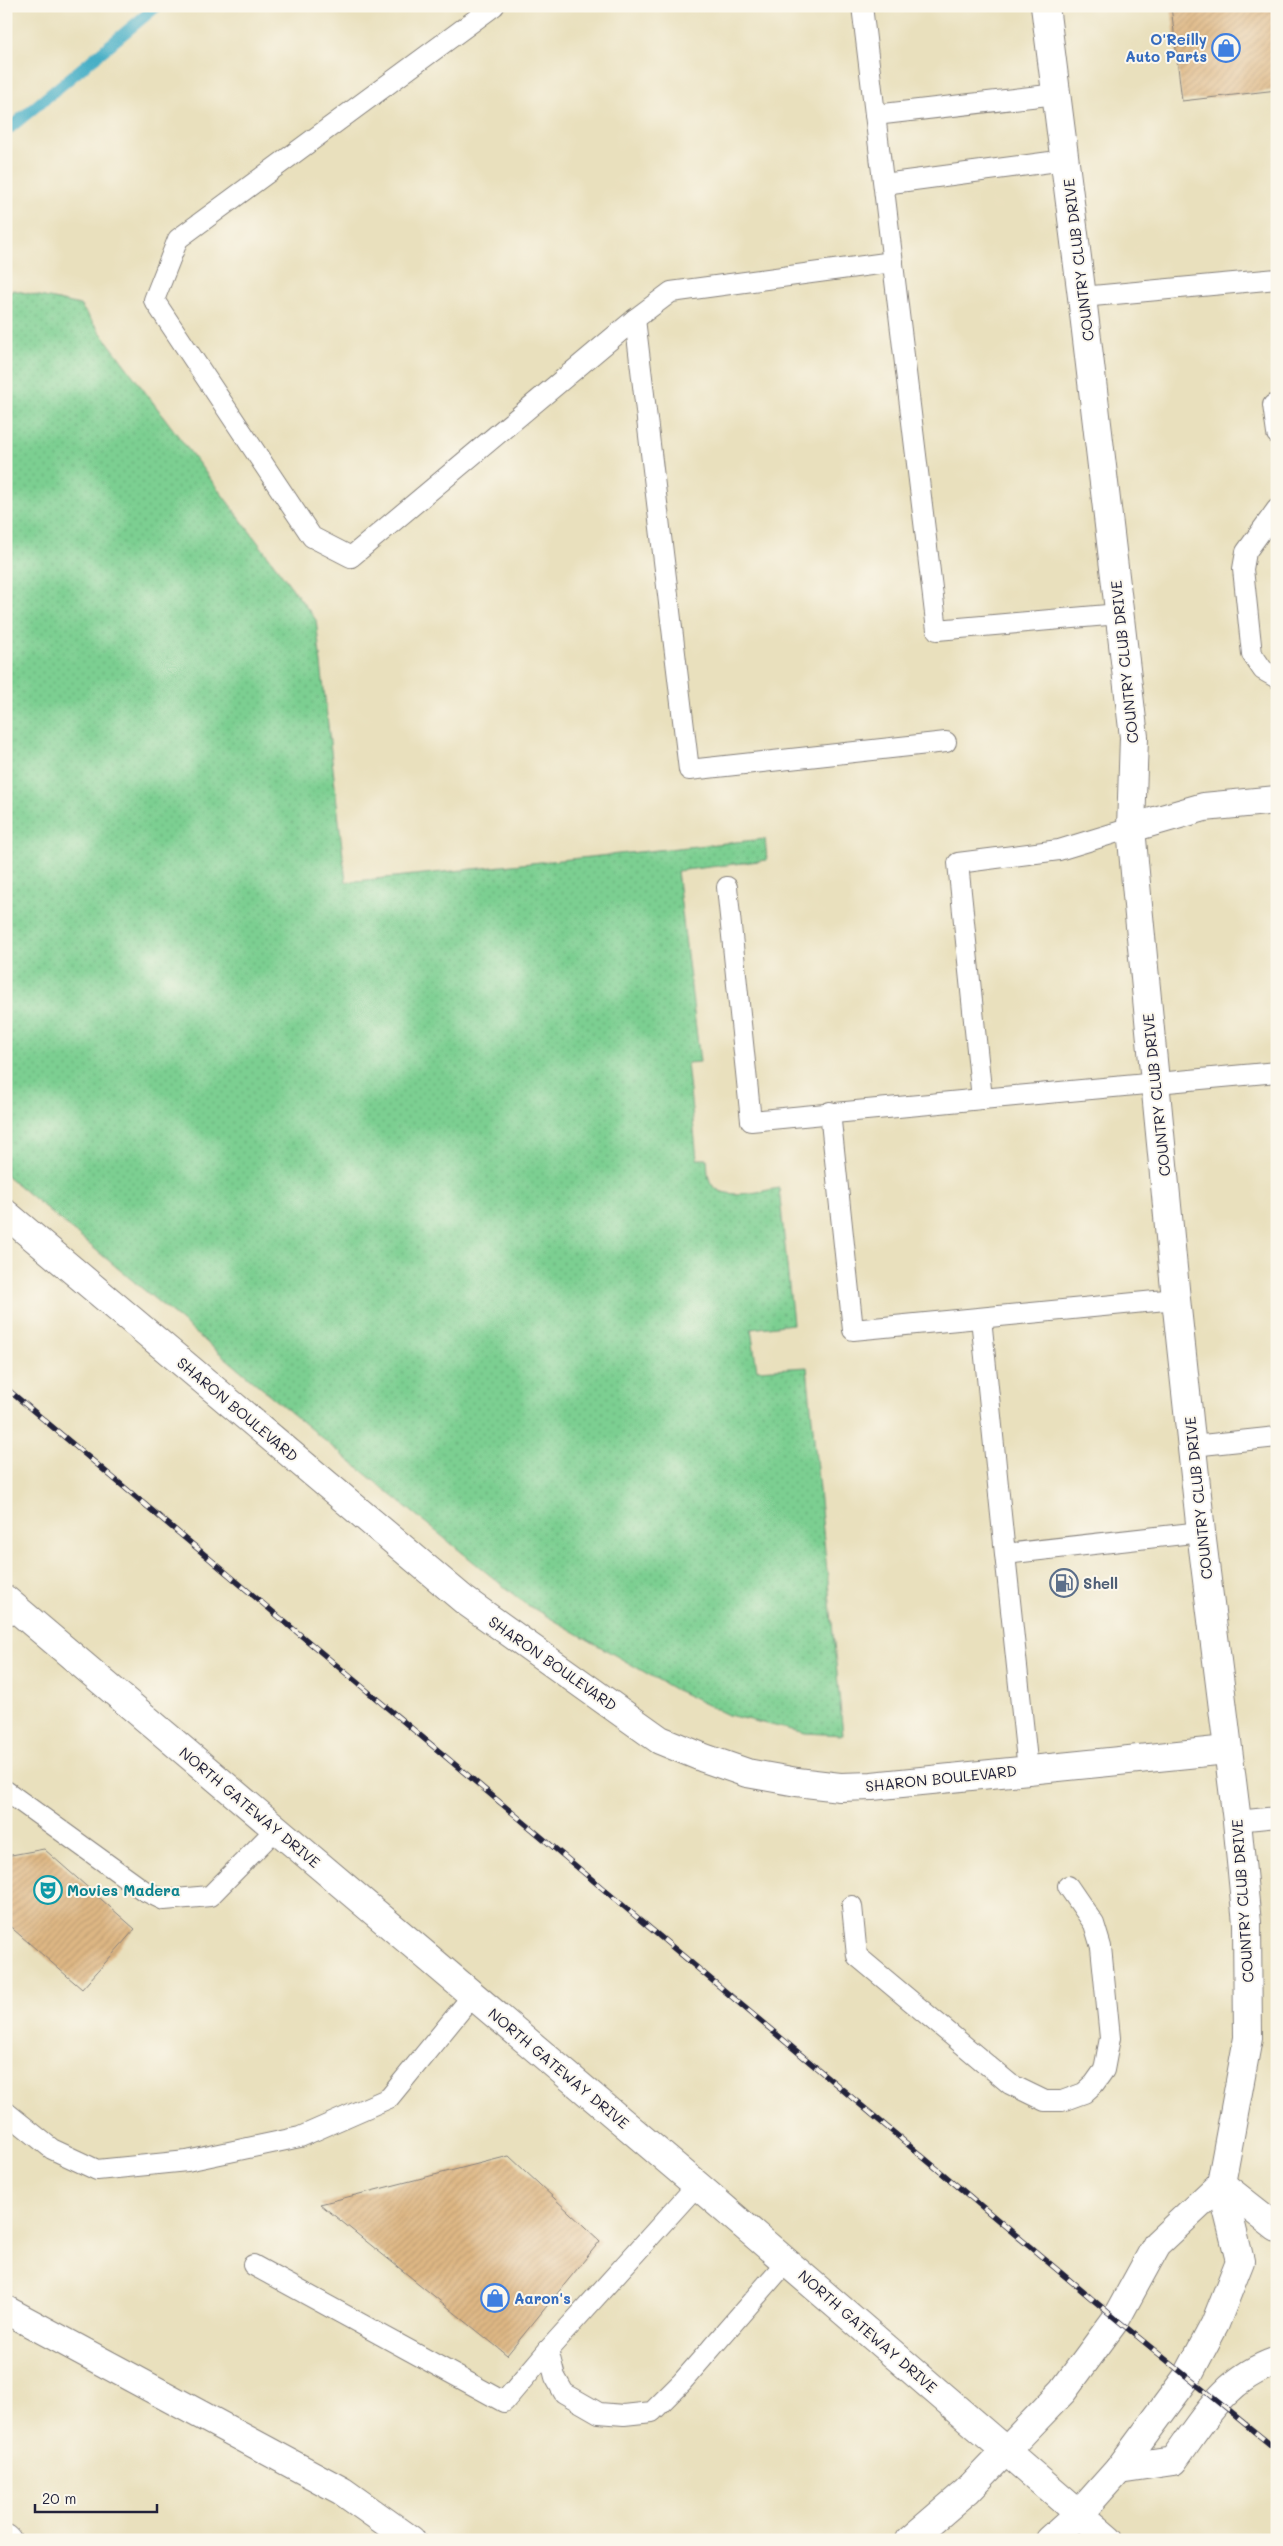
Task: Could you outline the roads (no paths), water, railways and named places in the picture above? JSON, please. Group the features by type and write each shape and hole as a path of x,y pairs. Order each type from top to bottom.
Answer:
{"main road":[{"name":"COUNTRY CLUB DRIVE","path":"1045,6 1082,297 1134,737 1131,828 1155,1084 1201,1532 1237,1821 1247,1923 1248,2038 1221,2184"},
{"path":"1131,828 1204,808 1277,800"},
{"name":"SHARON BOULEVARD","path":"6,1214 464,1600 660,1740 747,1773 796,1782 840,1787 872,1786 1227,1750"},
{"name":"NORTH GATEWAY DRIVE","path":"6,1600 697,2184 1109,2540"},
{"path":"1221,2184 1277,2228"},
{"path":"910,2540 967,2491 1063,2391 1116,2319 1157,2244 1221,2184"},
{"path":"1050,2540 1079,2514 1119,2469 1187,2377 1215,2324 1240,2260 1221,2184"},
{"path":"6,2310 342,2491 411,2540"},
{"path":"1119,2469 1174,2461 1230,2387 1243,2376 1277,2361"}],"lane":[{"path":"494,6 178,239 154,300 312,537 351,558 635,319 671,292 893,262"},
{"path":"862,6 937,630 1119,614"},
{"path":"875,115 1057,94"},
{"path":"884,184 1065,160"},
{"path":"1082,297 1277,279"},
{"path":"635,319 688,770 946,742"},
{"path":"1277,405 1273,405 1277,434"},
{"path":"1277,509 1246,552 1243,569 1252,654 1263,670 1277,678"},
{"path":"982,1099 958,863 1059,850 1131,828"},
{"path":"727,887 751,1121 830,1112 1277,1072"},
{"path":"830,1112 852,1330 1176,1299"},
{"path":"981,1318 1028,1770"},
{"path":"1193,1446 1277,1437"},
{"path":"1005,1554 1201,1532"},
{"path":"6,1791 143,1890 164,1900 210,1896 276,1829"},
{"path":"1237,1821 1277,1817"},
{"path":"852,1906 857,1956 1010,2084 1045,2101 1062,2101 1084,2093 1094,2084 1104,2070 1110,2038 1101,1946 1094,1924 1068,1886"},
{"path":"6,2112 52,2149 97,2170 187,2161 300,2137 389,2098 472,1995"},
{"path":"253,2265 504,2402 548,2350 697,2184"},
{"path":"548,2350 555,2377 564,2393 599,2413 624,2415 652,2412 682,2382 787,2262"}],"waterway":[{"path":"6,131 157,6"}],"railway":[{"path":"6,1388 1116,2319 1277,2450"}],"place":[{"name":"O'Reilly Auto Parts","path":"1226,48"},
{"name":"Shell","path":"1064,1583"},
{"name":"Movies Madera","path":"48,1890"},
{"name":"Aaron's","path":"495,2298"}]}
